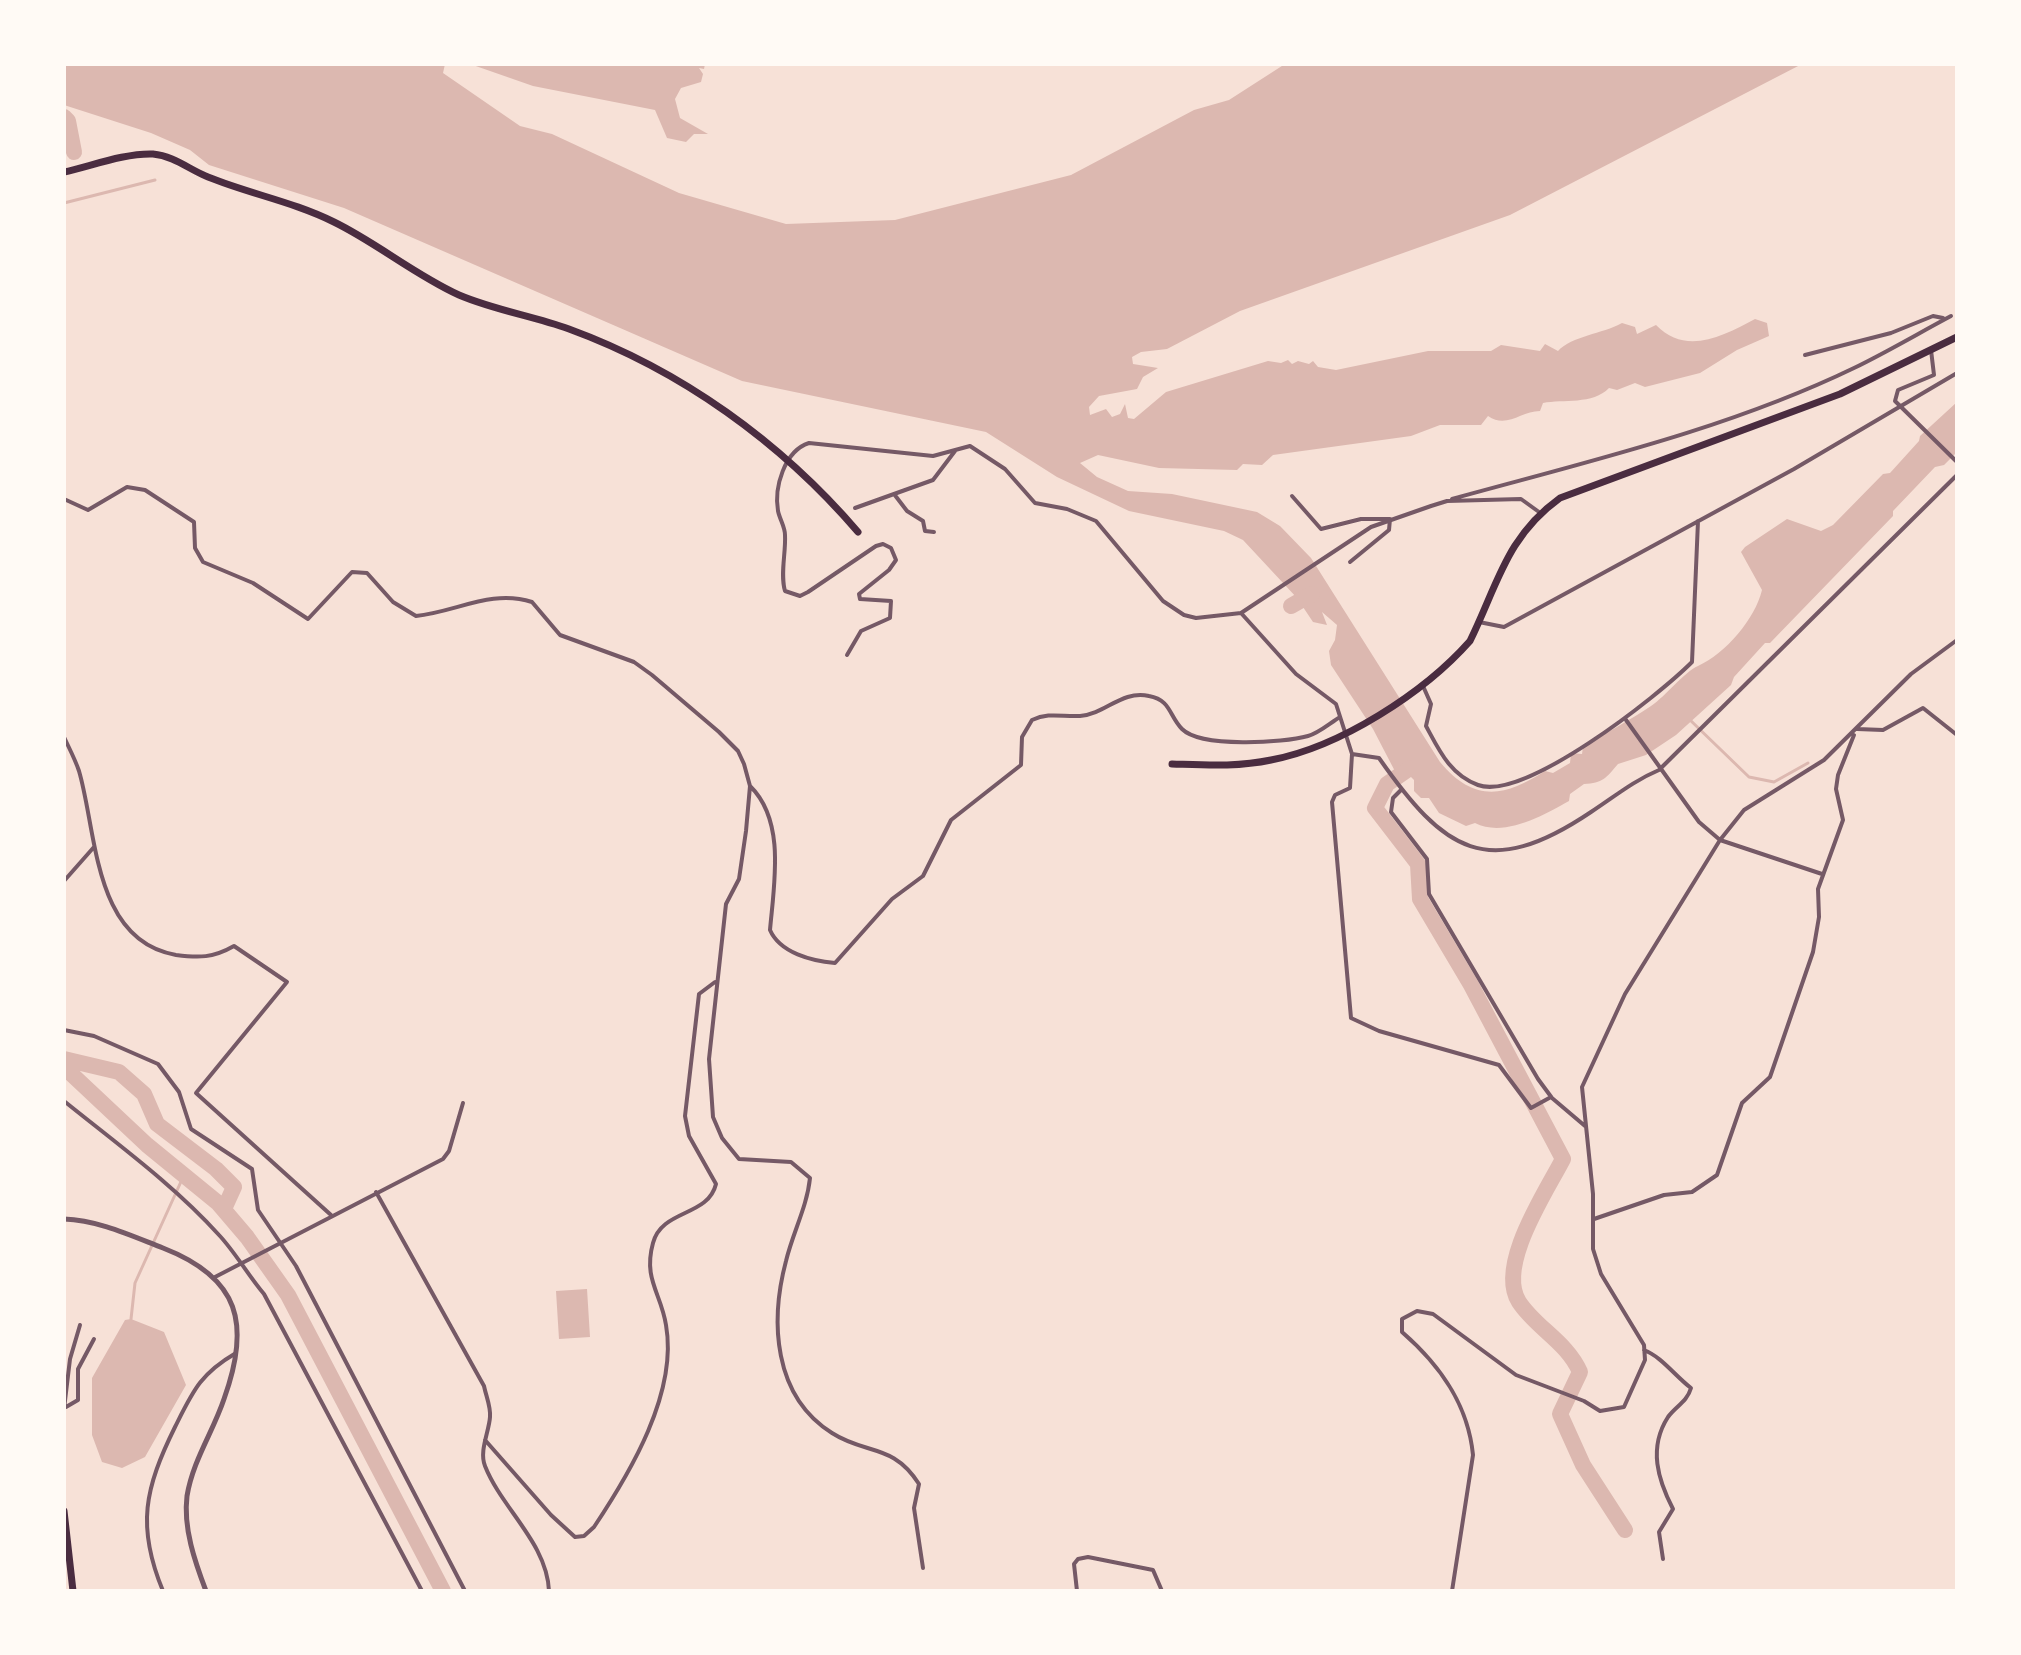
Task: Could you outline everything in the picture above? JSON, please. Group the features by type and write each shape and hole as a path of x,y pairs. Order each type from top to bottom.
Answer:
{"main road":[{"path":"64,172 152,154 176,160 206,177 303,208 368,241 457,294 569,329 614,349 703,396 789,460 820,487 858,532"},
{"path":"1172,764 1226,767 1272,760 1358,726 1423,686 1458,655 1479,622 1509,552 1539,512 1560,498 1609,477 1840,394 1957,337"},
{"path":"64,1511 73,1591"}],"street":[{"path":"847,655 861,631 890,618 891,601 860,599 859,594 895,565 894,551 883,544 876,546 808,592 800,596 787,593 783,587 786,531 778,509 778,485 789,460 801,446 809,443 933,456 970,446 1005,469 1035,503 1067,509 1096,521 1146,585 1172,609 1196,618 1241,613 1349,540 1390,519 1678,435 1853,368 1951,316 1939,319 1933,316 1891,333 1805,355"},
{"path":"1931,350 1934,375 1898,390 1895,396 1898,407 1957,462"},
{"path":"1479,622 1504,627 1698,521 1957,373"},
{"path":"855,508 933,480 955,451"},
{"path":"1352,754 1379,758 1401,790 1443,834 1469,848 1498,852 1537,842 1589,814 1637,779 1658,768 1957,475"},
{"path":"64,499 88,510 127,487 145,490 194,522 195,548 203,562 253,583 308,619 352,572 367,573 393,602 416,616 500,597 532,602 560,635 634,662 652,675 738,751 750,786 739,879 726,904 715,982 710,1094 713,1117 722,1138 739,1159 791,1162 810,1178 808,1196 786,1259 777,1301 780,1354 790,1386 817,1423 836,1436 880,1449 909,1469 919,1484 914,1508 923,1568"},
{"path":"894,494 907,511 923,521 925,531 934,532"},
{"path":"1292,496 1321,529 1361,519 1390,519"},
{"path":"1447,501 1526,499 1539,512"},
{"path":"1350,562 1389,530 1390,519"},
{"path":"1423,686 1431,704 1426,726 1447,764 1480,786 1503,786 1517,782 1627,721 1692,662 1698,521"},
{"path":"1241,613 1296,674 1336,704 1352,754 1350,788 1335,795 1332,802 1351,1018 1379,1031 1499,1065 1531,1108 1551,1097"},
{"path":"1452,1591 1473,1455 1471,1436 1468,1420 1448,1383 1429,1356 1402,1332 1402,1319 1417,1311 1433,1314 1516,1375 1579,1399 1600,1411 1624,1407 1645,1360 1644,1350 1611,1285 1601,1274 1591,1240 1594,1219 1582,1087 1618,1007 1720,840 1753,802 1824,760 1911,674 1957,640"},
{"path":"750,786 765,801 774,848 770,930 774,940 784,949 835,963 892,899 923,876 951,820 1021,765 1022,737 1032,720 1043,715 1079,716 1125,696 1151,696 1170,707 1182,729 1196,736 1262,744 1311,736 1340,717"},
{"path":"1857,729 1883,730 1923,708 1957,735"},
{"path":"1627,721 1702,825 1720,840 1822,874"},
{"path":"1594,1219 1664,1195 1692,1192 1717,1175 1742,1103 1770,1077 1777,1065 1813,952 1822,874 1843,820 1836,789 1842,762 1857,729"},
{"path":"64,737 78,770 94,847 118,916 135,936 167,953 202,959 234,946 287,982 196,1093 331,1215"},
{"path":"1401,790 1393,798 1391,812 1427,859 1429,894 1551,1097 1585,1126"},
{"path":"64,881 94,847"},
{"path":"485,1440 551,1515 575,1537 584,1536 594,1527 644,1444 660,1392 668,1342 666,1322 651,1283 653,1241 669,1220 713,1197 716,1184 689,1136 685,1116 699,994 715,982"},
{"path":"64,1030 94,1036 158,1064 179,1092 191,1129 252,1169 258,1210 281,1242 465,1591"},
{"path":"64,1101 182,1198 223,1239 238,1264 264,1294 422,1591"},
{"path":"215,1277 443,1159 449,1151 463,1103"},
{"path":"376,1192 484,1386 490,1415 484,1463 506,1505 530,1535 549,1579 549,1591"},
{"path":"64,1219 109,1228 173,1252 215,1277 231,1301 237,1337 236,1353 224,1401 201,1449 187,1499 189,1534 206,1591"},
{"path":"65,1408 70,1359 80,1325"},
{"path":"65,1408 78,1400 78,1369 94,1339"},
{"path":"1644,1350 1657,1355 1668,1371 1691,1388 1688,1398 1667,1418 1657,1452 1656,1477 1673,1509 1659,1532 1663,1559"},
{"path":"163,1591 154,1568 147,1520 150,1480 195,1385 210,1368 236,1353"},
{"path":"1077,1591 1074,1564 1078,1559 1088,1557 1153,1570 1162,1591"}],"shaded area":[{"path":"64,64 445,64 443,73 520,126 552,134 679,193 786,224 895,220 1071,175 1194,110 1229,100 1285,64 1802,64 1510,215 1240,311 1167,349 1141,352 1132,357 1133,364 1158,368 1143,377 1137,389 1099,396 1089,407 1090,415 1106,409 1112,417 1120,414 1125,404 1128,418 1134,419 1166,392 1268,361 1281,363 1288,360 1292,364 1298,361 1309,364 1313,361 1318,367 1336,370 1428,351 1491,351 1501,345 1540,351 1545,344 1558,351 1571,342 1622,323 1635,327 1637,334 1656,325 1680,340 1692,341 1718,337 1755,319 1767,323 1769,336 1737,350 1700,373 1645,387 1635,383 1617,390 1609,388 1586,399 1543,403 1540,411 1508,420 1495,420 1488,416 1481,425 1440,425 1411,436 1273,455 1262,465 1243,464 1237,470 1159,468 1098,455 1080,463 1097,477 1128,491 1172,494 1257,512 1280,526 1311,558 1440,762 1465,784 1478,790 1503,790 1545,771 1553,773 1570,763 1571,753 1582,754 1583,747 1651,706 1687,673 1719,653 1746,623 1762,590 1741,552 1745,547 1787,519 1821,531 1833,525 1883,474 1890,473 1920,436 1957,402 1957,452 1944,465 1935,467 1893,511 1893,516 1770,643 1765,643 1734,677 1731,685 1676,735 1646,755 1618,764 1600,781 1584,784 1570,794 1569,801 1536,818 1498,828 1475,823 1466,826 1439,813 1429,798 1421,798 1414,791 1414,780 1410,776 1399,779 1373,729 1331,665 1329,651 1335,640 1337,625 1322,612 1327,625 1313,622 1297,598 1243,540 1224,531 1129,511 1057,477 986,432 742,381 344,208 209,165 190,150 151,133 64,105"},
{"path":"470,64 705,64 704,69 699,68 703,74 701,82 681,88 675,99 680,118 708,134 694,134 686,142 667,138 655,110 533,86"},
{"path":"587,1289 590,1337 559,1339 556,1291"},
{"path":"131,1319 164,1332 186,1385 145,1457 122,1468 102,1462 92,1435 92,1378 125,1320"}],"waterway":[{"path":"64,117 68,121 74,152"},
{"path":"64,203 155,180"},
{"path":"1291,606 1312,594"},
{"path":"1689,719 1749,777 1774,782 1808,763"},
{"path":"1410,768 1387,784 1375,808 1418,864 1420,899 1471,985 1563,1159 1526,1229 1514,1269 1514,1287 1519,1302 1567,1352 1580,1372 1560,1414 1583,1465 1625,1530"},
{"path":"64,1059 119,1072 144,1094 157,1124 216,1169 234,1187 224,1209"},
{"path":"64,1067 147,1145 218,1203 247,1237 288,1295 443,1591"},
{"path":"131,1319 135,1283 184,1175"}]}
